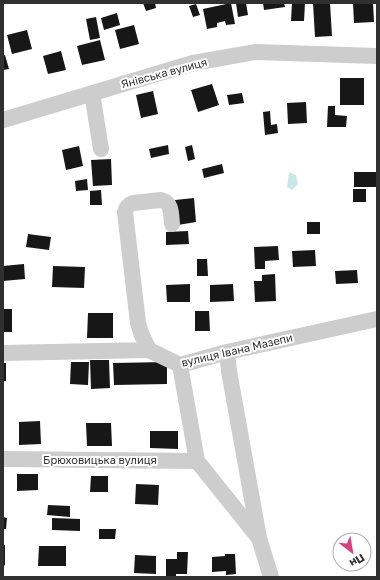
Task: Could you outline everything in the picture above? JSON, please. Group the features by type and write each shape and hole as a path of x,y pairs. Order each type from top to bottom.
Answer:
{"street":[{"name":"Янівська вулиця","path":"3,120 193,63 256,52 377,56"},
{"path":"92,93 101,149"},
{"path":"149,350 141,333 137,314 125,212 126,208 133,203 165,200 170,207 172,224"},
{"name":"вулиця Івана Мазепи","path":"3,353 149,350 180,365 226,352 377,319"},
{"path":"226,352 259,538 271,577"},
{"path":"180,365 197,461 259,538"},
{"name":"Брюховицька вулиця","path":"3,459 197,461"}],"water":[{"path":"289,172 296,175 298,184 292,190 287,187"}],"building":[{"path":"143,3 155,3 156,8 146,11"},
{"path":"231,3 235,24 226,25 225,21 217,23 217,27 207,29 203,9"},
{"path":"236,3 246,3 248,15 238,17"},
{"path":"263,3 284,3 285,7 264,10"},
{"path":"292,3 305,3 304,21 291,21"},
{"path":"313,3 330,3 332,36 315,37"},
{"path":"353,3 373,3 374,22 354,23"},
{"path":"196,4 200,15 193,17 189,6"},
{"path":"117,13 120,25 104,30 101,18"},
{"path":"96,17 100,38 90,40 86,19"},
{"path":"134,25 139,44 120,49 115,30"},
{"path":"27,30 32,49 12,54 7,35"},
{"path":"100,40 105,60 82,65 77,46"},
{"path":"61,51 66,70 48,74 43,56"},
{"path":"5,55 9,69 3,70 3,56"},
{"path":"340,78 364,78 364,105 340,105"},
{"path":"212,84 219,105 198,112 191,90"},
{"path":"153,91 158,114 141,118 136,95"},
{"path":"242,93 244,103 229,105 227,95"},
{"path":"306,102 307,123 288,124 287,103"},
{"path":"328,106 335,106 335,115 347,116 346,127 327,127"},
{"path":"270,111 271,125 277,124 278,133 265,135 263,112"},
{"path":"168,145 169,154 151,158 149,149"},
{"path":"192,145 195,159 188,161 185,147"},
{"path":"79,146 83,166 66,170 62,150"},
{"path":"111,159 112,185 93,186 91,160"},
{"path":"222,164 224,173 204,178 202,169"},
{"path":"354,172 377,172 377,187 354,187"},
{"path":"87,179 88,190 76,191 75,181"},
{"path":"353,189 366,189 366,202 353,202"},
{"path":"101,190 102,205 90,205 90,191"},
{"path":"194,198 196,222 178,225 175,200"},
{"path":"307,222 320,222 320,234 307,234"},
{"path":"188,231 189,244 166,245 166,232"},
{"path":"28,234 51,237 49,250 26,247"},
{"path":"278,246 279,260 265,261 265,269 255,269 254,247"},
{"path":"315,250 316,266 293,267 292,251"},
{"path":"197,259 207,259 208,276 197,276"},
{"path":"24,264 25,279 3,281 3,266"},
{"path":"53,266 85,267 84,288 52,287"},
{"path":"357,270 358,283 336,284 335,271"},
{"path":"275,274 276,301 255,302 254,281 262,281 262,275"},
{"path":"190,284 190,302 167,302 166,285"},
{"path":"233,284 234,301 210,302 210,285"},
{"path":"3,309 12,309 12,332 3,332"},
{"path":"195,311 209,311 210,331 195,331"},
{"path":"88,313 113,313 113,338 87,338"},
{"path":"90,360 109,360 110,388 91,389"},
{"path":"71,362 89,362 88,385 70,384"},
{"path":"167,362 167,384 114,385 113,363"},
{"path":"3,363 6,363 6,381 3,381"},
{"path":"40,421 41,444 19,445 19,422"},
{"path":"86,423 111,423 112,446 87,446"},
{"path":"150,431 178,431 178,449 150,448"},
{"path":"17,474 38,474 38,490 17,491"},
{"path":"91,476 108,476 108,492 90,492"},
{"path":"136,484 159,485 158,505 135,504"},
{"path":"48,505 70,506 70,517 47,515"},
{"path":"3,517 7,518 6,529 3,529"},
{"path":"52,518 80,519 80,531 52,530"},
{"path":"99,529 116,529 115,539 99,539"},
{"path":"3,545 5,545 5,565 3,566"},
{"path":"39,546 66,546 66,566 38,566"},
{"path":"177,552 188,552 187,574 176,574 176,577 166,577 166,559 177,559"},
{"path":"225,554 235,554 236,574 226,575 226,571 212,572 212,557 225,556"},
{"path":"135,555 156,556 156,574 134,573"}]}
